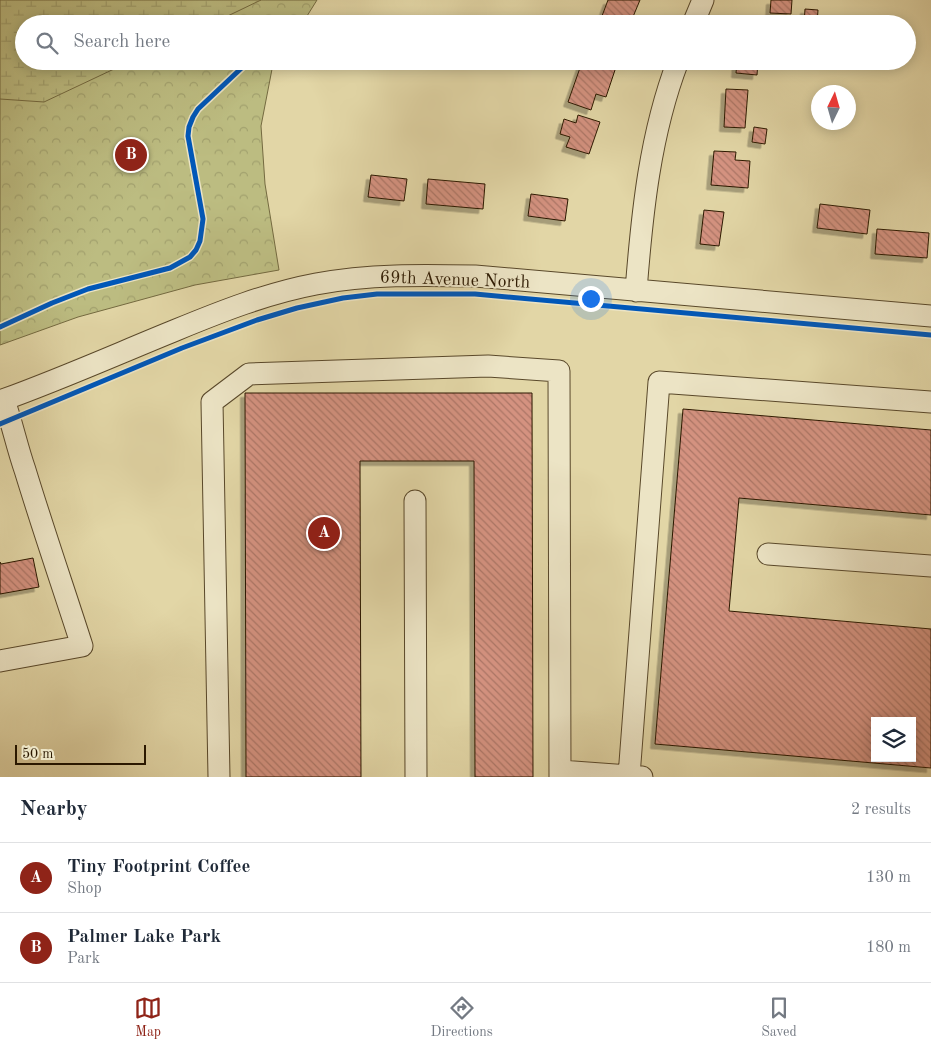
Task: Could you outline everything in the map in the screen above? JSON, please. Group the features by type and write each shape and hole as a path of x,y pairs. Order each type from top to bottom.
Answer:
{"street":[{"path":"697,15 703,0"},
{"path":"636,291 641,230 652,156 669,84 674,70"},
{"name":"69th Avenue North","path":"2,401 217,313 272,294 351,278 408,274 475,276 931,316"},
{"path":"219,777 212,402 248,374 488,366 559,371 560,774 636,776 659,382 931,402"},
{"path":"0,661 82,646 24,470 11,420 2,401"},
{"path":"415,501 416,777"},
{"path":"768,554 931,566"}],"green space":[{"path":"0,0 317,0 308,15 15,15 15,70 272,70 261,126 265,184 279,270 195,285 78,317 0,345"},
{"path":"0,0 261,0 230,15 15,15 15,70 112,70 44,102 0,99"}],"building":[{"path":"608,0 640,0 634,15 602,15"},
{"path":"771,0 792,0 791,14 770,13"},
{"path":"805,9 818,10 818,15 805,15"},
{"path":"579,70 615,70 606,97 596,94 591,110 568,102"},
{"path":"736,70 757,70 757,75 736,73"},
{"path":"726,89 748,90 745,128 724,127"},
{"path":"578,115 600,122 589,154 566,147 570,137 560,134 564,119 576,123"},
{"path":"754,127 767,129 765,144 752,142"},
{"path":"714,151 736,152 735,160 750,161 748,188 711,185"},
{"path":"371,175 407,179 404,201 368,197"},
{"path":"428,179 485,184 483,209 426,204"},
{"path":"531,194 568,199 565,221 528,216"},
{"path":"820,204 870,210 867,234 817,228"},
{"path":"704,210 724,212 719,246 700,244"},
{"path":"877,229 929,233 927,258 875,254"},
{"path":"245,393 532,393 533,777 475,777 474,461 360,461 361,777 246,777"},
{"path":"683,409 931,430 931,515 739,498 729,611 931,629 931,768 655,744"},
{"path":"33,558 39,587 0,594 0,562 1,564"}],"cycle path":[{"path":"0,327 88,289 170,268 190,257 200,241 203,219 188,136 189,127 198,109 239,70"},
{"path":"0,424 182,348 257,320 297,308 343,298 377,294 475,294 931,335"}],"place":[{"name":"Palmer Lake Park","path":"131,155"},
{"name":"Tiny Footprint Coffee","path":"324,533"}]}
